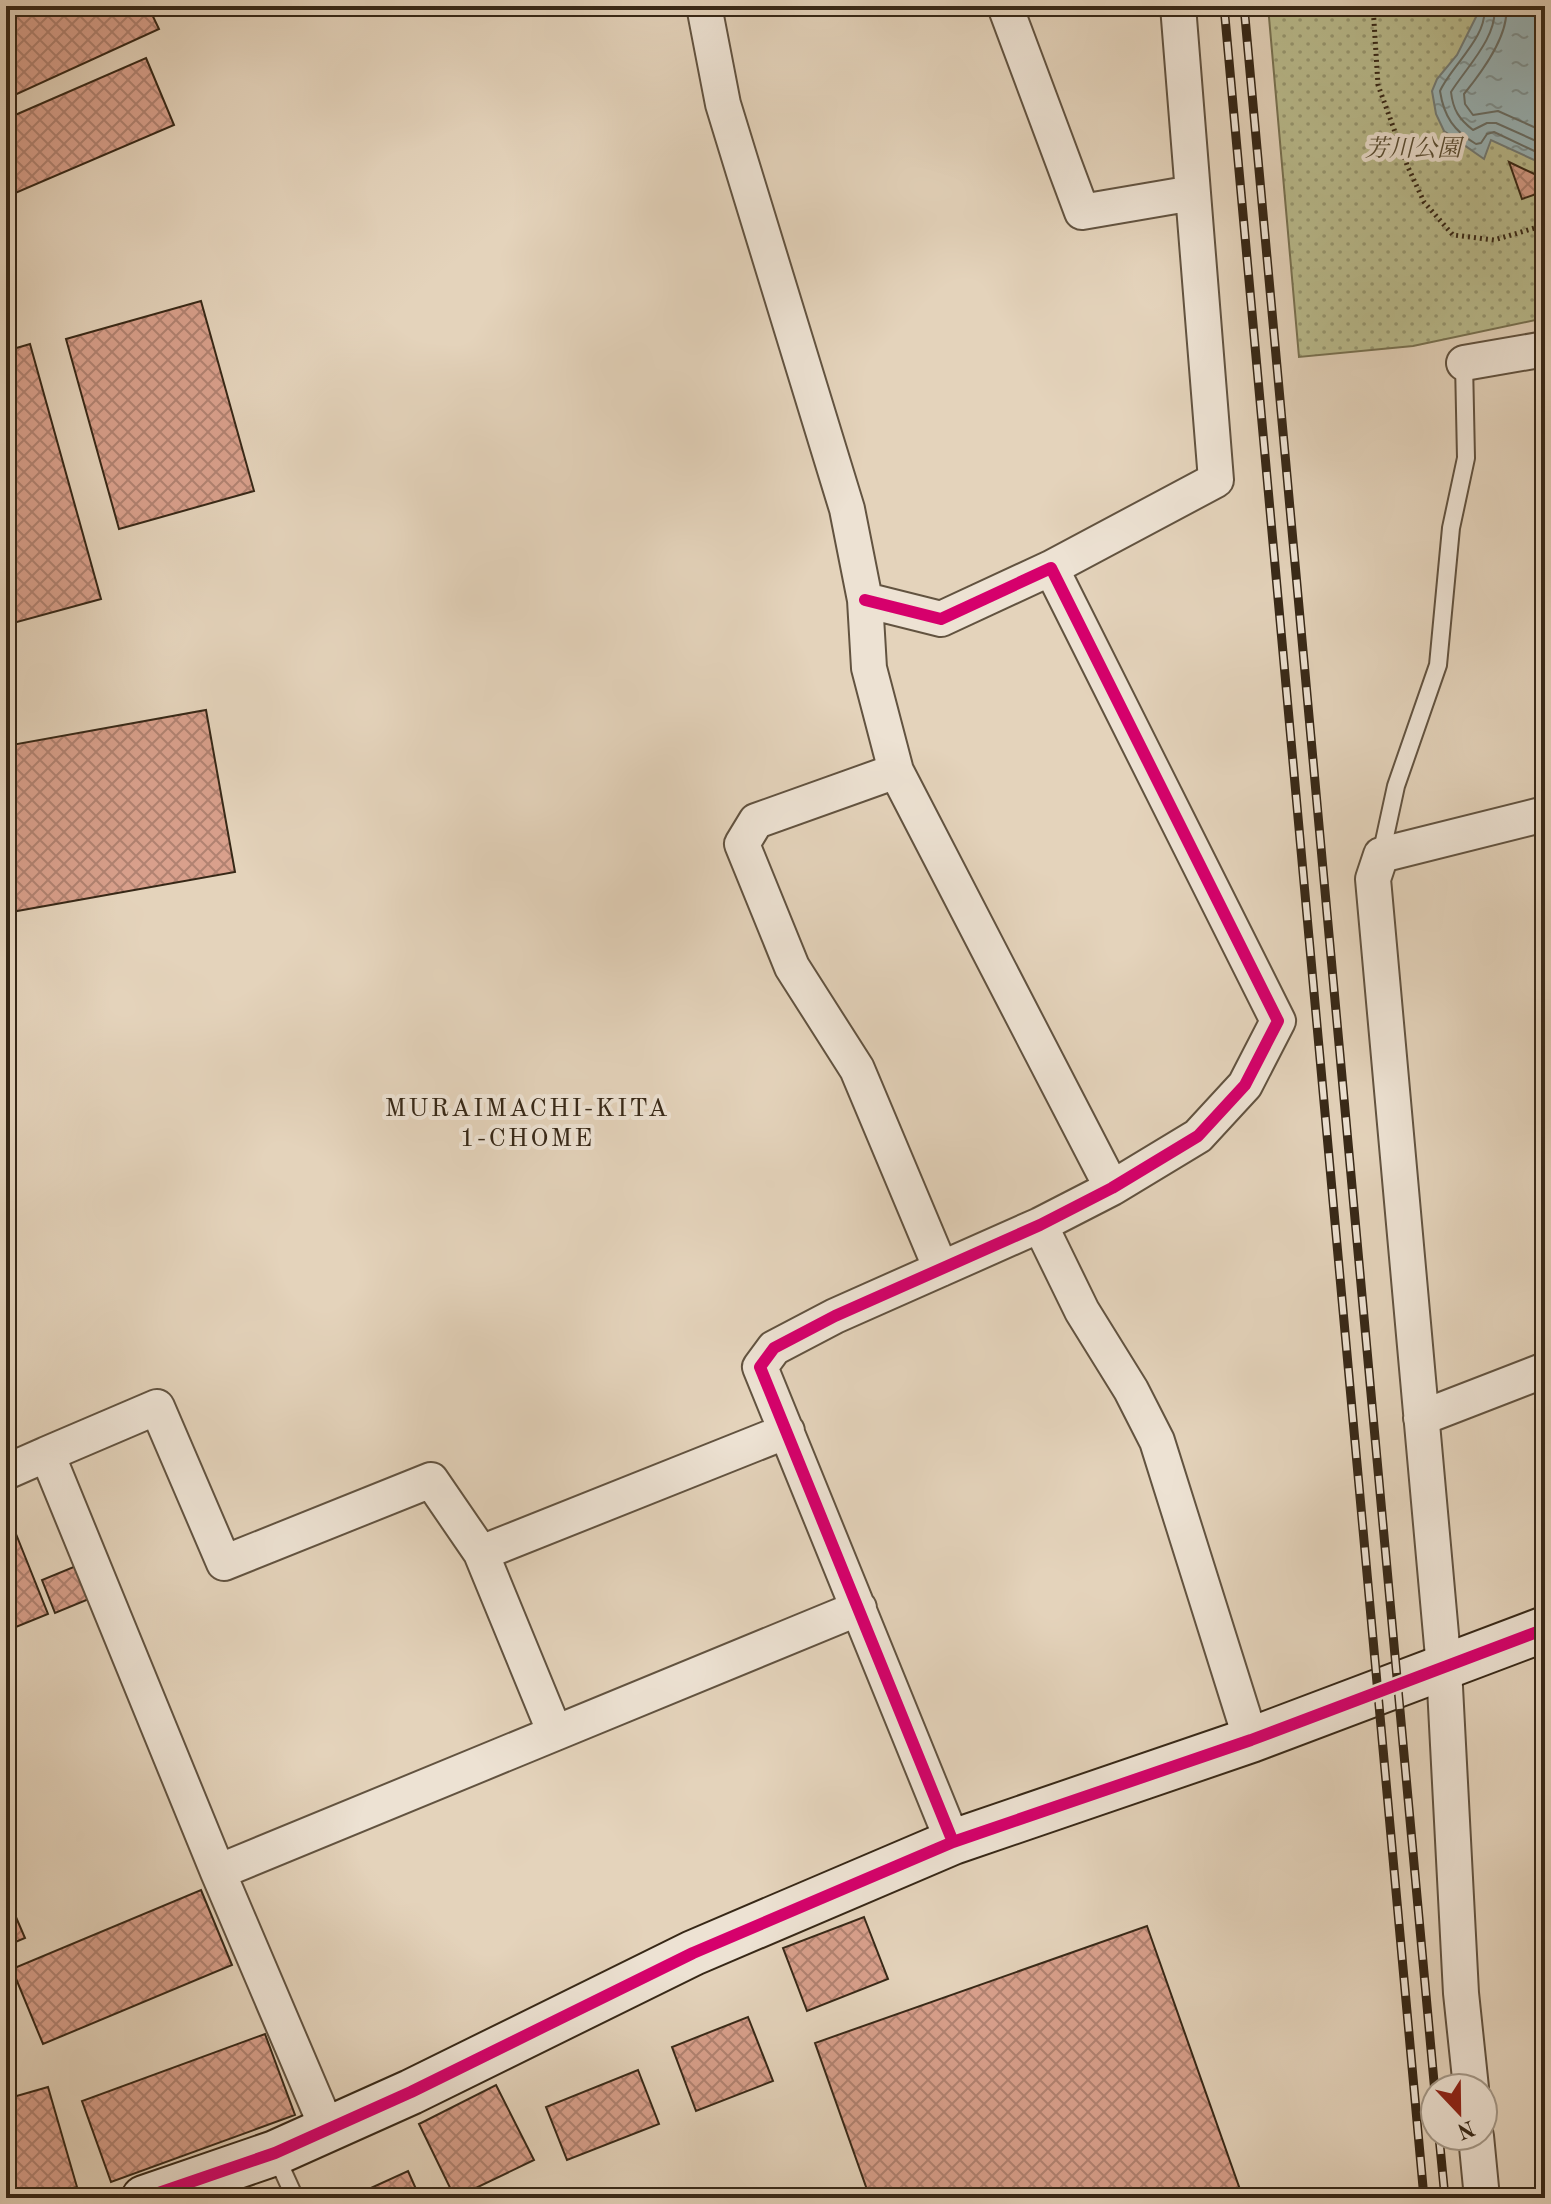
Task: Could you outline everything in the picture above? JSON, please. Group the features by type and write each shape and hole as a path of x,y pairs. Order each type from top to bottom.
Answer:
{"street":[{"path":"704,6 723,104 847,509 865,600 869,668 896,771 1112,1188"},
{"path":"1005,6 1082,212 1193,193"},
{"path":"865,600 941,619 1051,568 1216,480 1178,6"},
{"path":"1464,363 1545,349"},
{"path":"953,1842 760,1367 774,1348 835,1316 1040,1225 1112,1188 1198,1136 1245,1085 1278,1021 1051,568"},
{"path":"896,771 756,821 742,844 792,967 857,1069 941,1269"},
{"path":"1469,2072 1461,1993 1444,1668 1373,879 1381,855 1545,814"},
{"path":"1040,1225 1082,1311 1131,1390 1157,1441 1251,1740"},
{"path":"1421,1418 1545,1370"},
{"path":"6,1472 157,1407 224,1563 431,1480 481,1553 555,1733"},
{"path":"481,1553 787,1431"},
{"path":"47,1454 218,1872 328,2130"},
{"path":"218,1872 859,1608"},
{"path":"144,2198 275,2153 328,2130 693,1953 953,1842 1251,1740 1545,1629"},
{"path":"1478,2152 1482,2198"}],"lane":[{"path":"1381,855 1396,786 1438,665 1451,528 1466,458 1464,363"},
{"path":"275,2153 295,2198"}],"path":[{"path":"1373,6 1378,85 1424,202 1453,235 1494,240 1545,225"}],"green space":[{"name":"芳川公園","path":"1268,6 1545,6 1545,318 1413,346 1299,357"}],"water":[{"path":"1476,6 1545,6 1545,165 1491,140 1484,159 1444,131 1436,114 1432,91 1437,79 1457,55 1477,15"}],"building":[{"path":"6,6 148,6 159,29 6,99"},
{"path":"146,58 174,125 6,197 6,119"},
{"path":"1509,162 1545,179 1545,191 1522,199"},
{"path":"201,301 254,491 119,529 66,339"},
{"path":"30,344 101,599 6,625 6,351"},
{"path":"206,710 235,872 6,913 6,746"},
{"path":"14,1529 48,1614 6,1631 6,1532"},
{"path":"76,1566 89,1599 55,1613 42,1580"},
{"path":"201,1890 232,1965 43,2044 12,1969"},
{"path":"6,1894 25,1938 6,1946"},
{"path":"864,1917 888,1979 807,2011 783,1948"},
{"path":"1147,1926 1243,2198 870,2198 815,2043"},
{"path":"748,2017 773,2081 696,2111 672,2047"},
{"path":"265,2034 295,2115 111,2182 82,2101"},
{"path":"638,2070 659,2124 567,2160 546,2107"},
{"path":"496,2085 534,2160 455,2198 419,2124"},
{"path":"48,2087 77,2187 40,2198 18,2198 6,2156 6,2099"},
{"path":"408,2171 420,2198 349,2198"},
{"path":"545,2189 549,2198 528,2198"}],"railway":[{"path":"1224,6 1424,2198"},
{"path":"1244,6 1433,2072"},
{"path":"1441,2152 1445,2198"}],"cycle path":[{"path":"865,600 941,619 1051,568 1278,1021 1245,1085 1198,1136 1112,1188 1040,1225 835,1316 774,1348 760,1367 953,1842"},
{"path":"144,2198 275,2153 411,2092 693,1953 953,1842 1251,1740 1545,1629"}],"district":[{"name":"MURAIMACHI-KITA 1-CHOME","path":"527,1124"}]}
